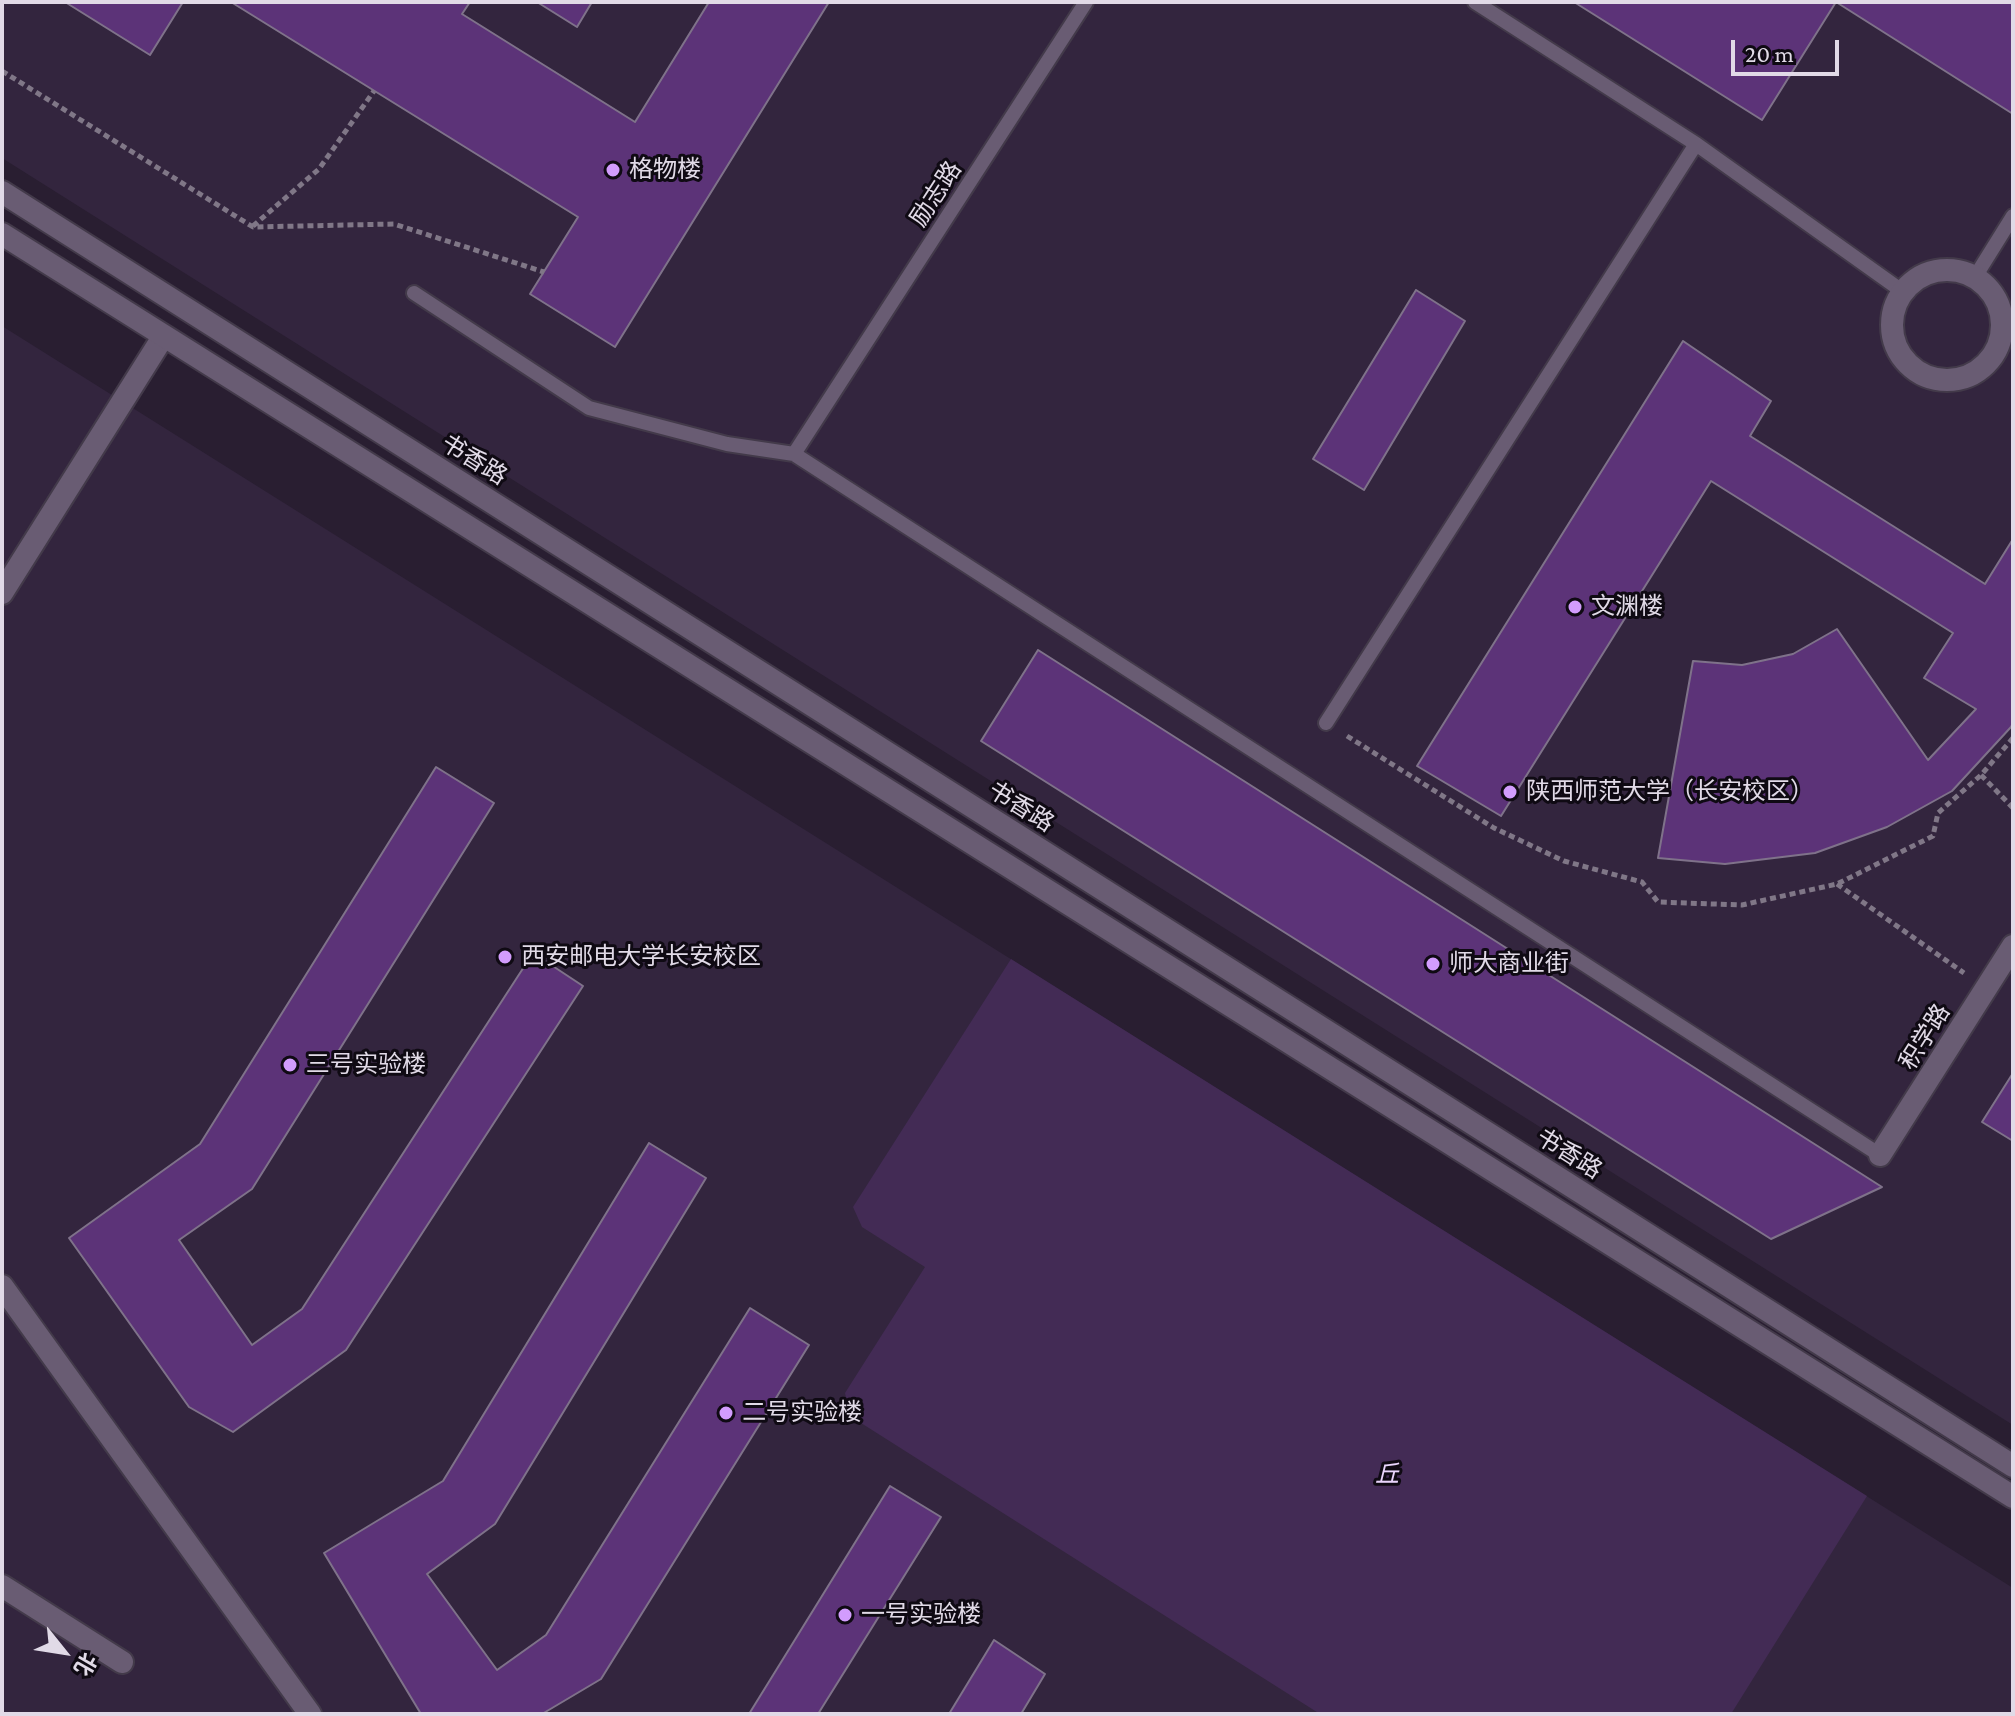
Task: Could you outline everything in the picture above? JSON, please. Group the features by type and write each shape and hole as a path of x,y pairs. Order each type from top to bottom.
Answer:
{"street":[{"name":"书香路","path":"2,192 2013,1466"},
{"path":"2,234 2013,1497"},
{"path":"1952,270 1975,277 1989,289 1999,306 2002,325 1999,344 1989,361 1975,373 1957,380 1938,381 1920,374 1905,363 1895,346 1891,328 1894,308 1902,291 1928,273 1952,270"},
{"path":"2,593 163,337"},
{"name":"积学路","path":"1880,1155 2013,946"},
{"path":"2,1286 310,1714"},
{"path":"2,1586 122,1662"}],"lane":[{"name":"励志路","path":"794,454 1086,2"},
{"path":"1475,2 1696,144 1902,291"},
{"path":"1326,723 1696,144"},
{"path":"1975,277 2013,216"},
{"path":"414,293 589,408 727,444 794,454 1880,1155"}],"path":[{"path":"2,71 253,227 394,224 544,272"},
{"path":"253,227 319,169 374,91"},
{"path":"1326,723 1494,828 1564,861 1642,882 1658,902 1742,905 1837,884 1933,836 1938,813 1981,775 2013,738"},
{"path":"1981,775 2013,808"},
{"path":"1837,884 1986,989"}],"shaded area":[{"name":"陕西师范大学（长安校区）","path":"2,2 2013,2 2013,1425 2,158"},
{"name":"西安邮电大学长安校区","path":"2,326 2013,1588 2013,1714 2,1714"}],"green space":[{"name":"丘","path":"1011,959 1867,1496 1731,1714 1320,1714 850,1416 845,1393 925,1267 862,1227 853,1207"}],"building":[{"path":"65,2 183,2 150,55"},
{"name":"格物楼","path":"231,2 470,2 462,14 635,122 709,2 829,2 615,347 530,294 578,217"},
{"path":"537,2 592,2 577,27"},
{"path":"1574,2 1836,2 1762,120"},
{"path":"1836,2 2013,2 2013,114"},
{"path":"1416,290 1465,321 1364,490 1313,459"},
{"name":"文渊楼","path":"1683,341 1771,401 1750,436 1985,584 2013,539 2011,727 1952,791 1887,827 1815,853 1725,864 1658,858 1693,661 1742,665 1793,654 1837,629 1928,760 1976,709 1924,678 1953,633 1711,481 1501,816 1417,766"},
{"name":"师大商业街","path":"1038,650 1882,1187 1771,1239 981,741"},
{"name":"三号实验楼","path":"436,767 494,803 252,1189 179,1240 252,1345 302,1309 533,953 583,986 346,1350 233,1432 189,1407 69,1238 200,1144"},
{"path":"2013,1073 2013,1141 1982,1122"},
{"name":"二号实验楼","path":"649,1143 706,1178 495,1524 427,1574 497,1670 546,1635 750,1308 809,1345 601,1679 542,1714 421,1714 324,1553 443,1481"},
{"name":"一号实验楼","path":"890,1486 941,1517 818,1714 749,1714"},
{"name":"一号实验楼","path":"994,1640 1045,1674 1021,1714 949,1714"}],"place":[{"name":"格物楼","path":"613,170"},
{"name":"文渊楼","path":"1575,607"},
{"name":"陕西师范大学（长安校区）","path":"1510,792"},
{"name":"西安邮电大学长安校区","path":"505,957"},
{"name":"师大商业街","path":"1433,964"},
{"name":"三号实验楼","path":"290,1065"},
{"name":"二号实验楼","path":"726,1413"},
{"name":"一号实验楼","path":"845,1615"}]}
